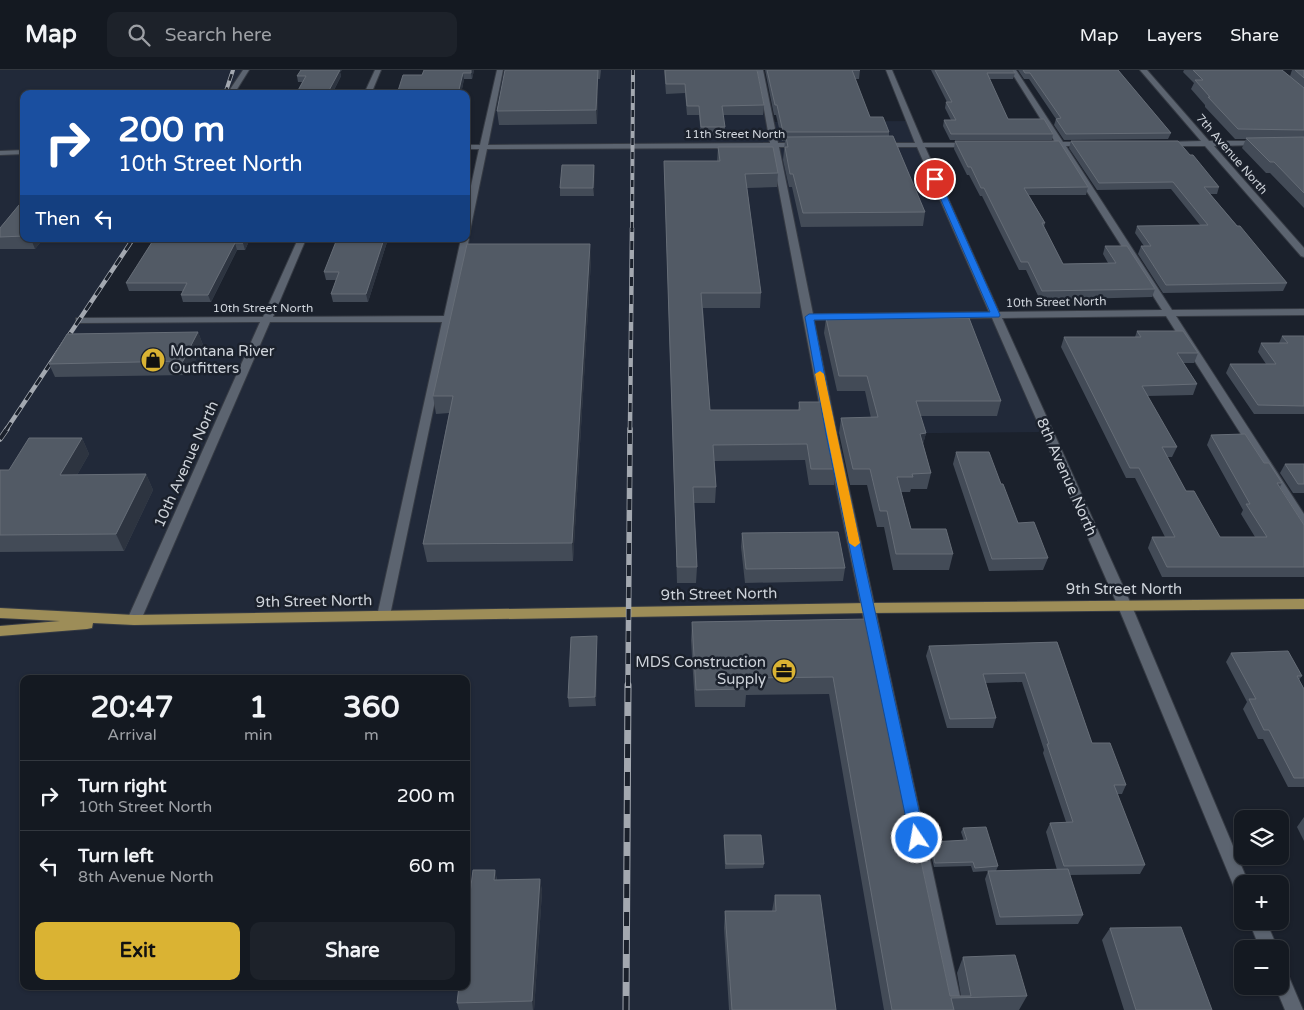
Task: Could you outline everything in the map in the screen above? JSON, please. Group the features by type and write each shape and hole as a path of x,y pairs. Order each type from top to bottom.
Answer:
{"main road":[{"name":"9th Street North","path":"0,631 134,620 1124,604 1304,604"},
{"name":"9th Street North","path":"0,613 134,620"}],"street":[{"path":"233,90 246,70"},
{"path":"369,90 378,70"},
{"path":"470,212 500,70"},
{"path":"760,70 831,434 954,1010"},
{"name":"8th Avenue North","path":"889,70 920,145 1124,604 1237,875"},
{"path":"1013,70 1304,524"},
{"name":"7th Avenue North","path":"1143,70 1304,254"},
{"path":"1159,144 1266,143"},
{"path":"1033,144 1100,144"},
{"name":"11th Street North","path":"470,147 814,145"},
{"path":"872,145 976,145"},
{"path":"0,152 20,152"},
{"name":"10th Avenue North","path":"134,620 301,242"},
{"path":"384,616 463,242"},
{"name":"10th Street North","path":"809,317 1304,312"},
{"name":"10th Street North","path":"79,320 265,321 447,319"},
{"path":"1288,995 1294,1010"}],"shaded area":[{"path":"0,70 246,70 233,90 20,90 20,242 131,242 79,320 447,319 464,242 470,242 470,212 500,70 760,70 771,122 910,121 1047,432 831,434 954,1010 0,1010 0,631 128,620 0,613"}],"building":[{"path":"301,70 340,70 329,90 298,90 306,76 297,76"},
{"path":"424,70 471,70 471,73 463,73 459,90 398,90 403,75 422,75"},
{"path":"505,70 598,70 596,110 497,111"},
{"path":"665,70 757,70 764,105 722,106 725,127 701,127 699,106 687,106 685,84 666,84"},
{"path":"767,70 852,70 870,117 883,117 889,132 783,132"},
{"path":"935,70 1013,70 1015,73 987,73 1008,119 1044,119 1053,134 951,134 944,120 956,120 946,102 952,102"},
{"path":"1023,70 1118,70 1171,133 1066,134 1056,119 1061,118 1030,73 1025,73"},
{"path":"1193,70 1282,70 1304,88 1304,130 1238,129 1195,80 1203,80"},
{"path":"1295,70 1304,70 1304,78"},
{"path":"893,136 925,212 803,213 793,174 790,174 785,147 788,147 786,137"},
{"path":"1304,137 1304,193 1274,162 1270,162 1246,138"},
{"path":"955,141 1059,141 1088,187 1024,188 1045,223 1042,223 1063,264 1116,263 1105,246 1127,246 1155,289 1042,291 1028,262 1021,262 984,188 981,188 971,167 968,167"},
{"path":"1071,141 1178,141 1190,155 1193,155 1219,187 1204,187 1237,226 1240,226 1287,283 1166,285 1141,246 1151,246 1137,226 1208,225 1173,182 1099,183"},
{"path":"718,147 773,147 778,173 745,174 761,293 701,293 710,410 800,410 799,402 822,402 836,469 811,469 807,444 713,445 716,487 693,487 697,567 677,567 664,161 720,161"},
{"path":"562,165 594,165 593,188 560,188"},
{"path":"20,204 20,236 0,237 0,228"},
{"path":"152,242 244,242 235,243 208,295 181,295 187,283 126,283"},
{"path":"336,242 383,242 366,294 331,294 339,272 324,272"},
{"path":"467,244 590,244 572,543 423,544 453,396 433,396"},
{"path":"826,318 969,318 1001,401 916,401 926,433 920,434 931,473 912,474 913,477 897,477 911,529 946,529 953,554 896,554 887,511 880,511 870,469 853,469 841,418 878,417 867,376 839,376"},
{"path":"1137,331 1183,331 1198,353 1177,353 1197,384 1142,386 1177,447 1162,447 1186,491 1194,491 1220,537 1267,537 1246,504 1250,504 1211,435 1245,434 1264,463 1269,463 1282,483 1277,483 1304,525 1304,567 1167,567 1152,537 1175,537 1139,468 1130,468 1064,337 1141,337"},
{"path":"198,332 183,361 49,364 67,334"},
{"path":"1282,336 1304,336 1304,406 1258,405 1230,364 1276,364 1261,343 1288,343"},
{"path":"29,438 82,438 60,475 146,474 116,534 0,535 0,470 9,470"},
{"path":"956,452 989,452 1018,523 1034,522 1048,558 992,559"},
{"path":"1285,464 1304,464 1304,484 1298,484"},
{"path":"838,532 845,568 746,569 742,533"},
{"path":"869,619 950,996 971,996 963,957 1015,955 1027,996 951,998 954,1010 892,1010 833,677 746,678 747,689 696,690 692,622"},
{"path":"597,636 595,697 568,698 571,637"},
{"path":"1057,642 1092,743 1110,743 1126,785 1114,785 1145,865 1064,866 1050,823 1073,822 1025,673 983,674 996,718 950,719 929,646"},
{"path":"1288,651 1302,676 1297,676 1304,689 1304,778 1294,778 1269,730 1264,730 1249,699 1256,699 1231,653"},
{"path":"986,827 998,866 975,868 973,862 935,863 931,842 967,840 963,828"},
{"path":"724,835 761,835 764,864 726,864"},
{"path":"1068,869 1083,915 1000,917 988,871"},
{"path":"473,870 495,870 494,880 540,879 532,1001 457,1003 459,990 470,990 470,894"},
{"path":"775,895 820,895 836,1010 732,1010 725,911 776,911"},
{"path":"1181,927 1212,1010 1136,1010 1110,928"}],"railway":[{"path":"226,90 233,70"},
{"path":"632,229 633,70"},
{"path":"630,430 632,228"},
{"path":"6,430 131,242"},
{"path":"0,439 7,429"},
{"path":"628,686 630,429"},
{"path":"626,1010 628,685"}],"slow traffic":[{"path":"820,374 855,543"}],"place":[{"name":"Montana River Outfitters","path":"153,360"},
{"name":"MDS Construction Supply","path":"784,671"}],"route":[{"path":"917,838 831,434 809,317 995,315 935,179"}]}
